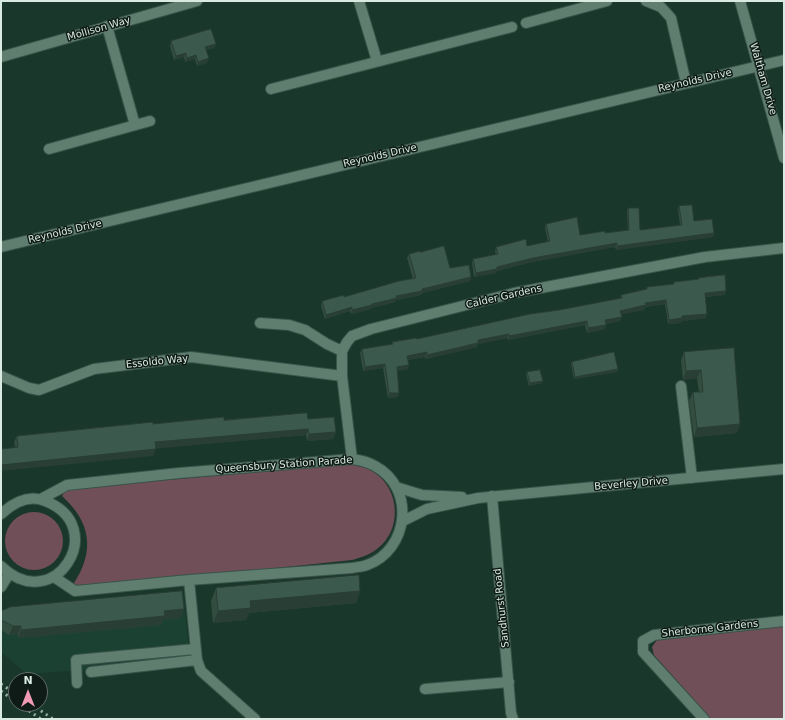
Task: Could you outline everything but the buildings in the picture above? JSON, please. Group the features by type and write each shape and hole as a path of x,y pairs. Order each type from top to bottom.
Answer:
{"street":[{"name":"Mollison Way","path":"1,57 197,1"},
{"path":"359,1 378,61"},
{"path":"526,24 607,1"},
{"path":"646,1 661,7 671,18 686,83"},
{"name":"Waltham Drive","path":"740,1 784,158"},
{"path":"107,26 135,125"},
{"path":"271,89 512,27"},
{"name":"Reynolds Drive","path":"1,247 784,60"},
{"path":"49,149 150,121"},
{"name":"Calder Gardens","path":"342,351 352,336 371,329 514,294 705,257 784,248"},
{"path":"260,323 289,325 305,330 327,344 342,351 342,376 352,459"},
{"name":"Essoldo Way","path":"1,376 29,388 39,390 94,369 191,357 342,376"},
{"path":"681,386 692,478"},
{"name":"Queensbury Station Parade","path":"41,499 67,485 179,472 352,459 364,461 376,466 386,474 400,494 402,505 403,521 399,536 391,548 380,559 366,565 352,568 189,580 75,591 54,576"},
{"name":"Beverley Drive","path":"403,521 427,509 492,496 784,469"},
{"name":"Beverley Drive","path":"396,487 422,495 478,498"},
{"name":"Sandhurst Road","path":"492,496 511,713 513,719"},
{"path":"1,514 19,501 41,499 55,504 66,514 73,526 75,541 73,555 65,567 54,576 43,581 32,582 20,580 9,574 1,566"},
{"path":"1,587 9,574"},
{"path":"189,580 196,660 200,671 255,719"},
{"name":"Sherborne Gardens","path":"704,719 643,652 643,641 654,634 784,621"},
{"path":"77,683 76,660 196,649"},
{"path":"91,672 196,660"},
{"path":"425,690 509,682"}],"shaded area":[{"path":"348,464 366,468 375,473 383,480 393,499 395,510 391,531 386,540 378,548 366,556 352,560 78,589 74,583 85,560 87,537 79,516 62,496 66,489"},
{"path":"28,512 40,512 55,520 63,535 63,547 55,562 40,570 28,570 13,562 5,547 5,535 13,520"},
{"path":"183,592 190,662 48,672 25,672 1,652 1,615"},
{"path":"784,626 784,719 711,719 654,655 652,647 657,640"}],"railway":[{"path":"1,684 8,689"},
{"path":"1,691 8,696"},
{"path":"31,712 41,719"},
{"path":"43,712 53,719"}]}
